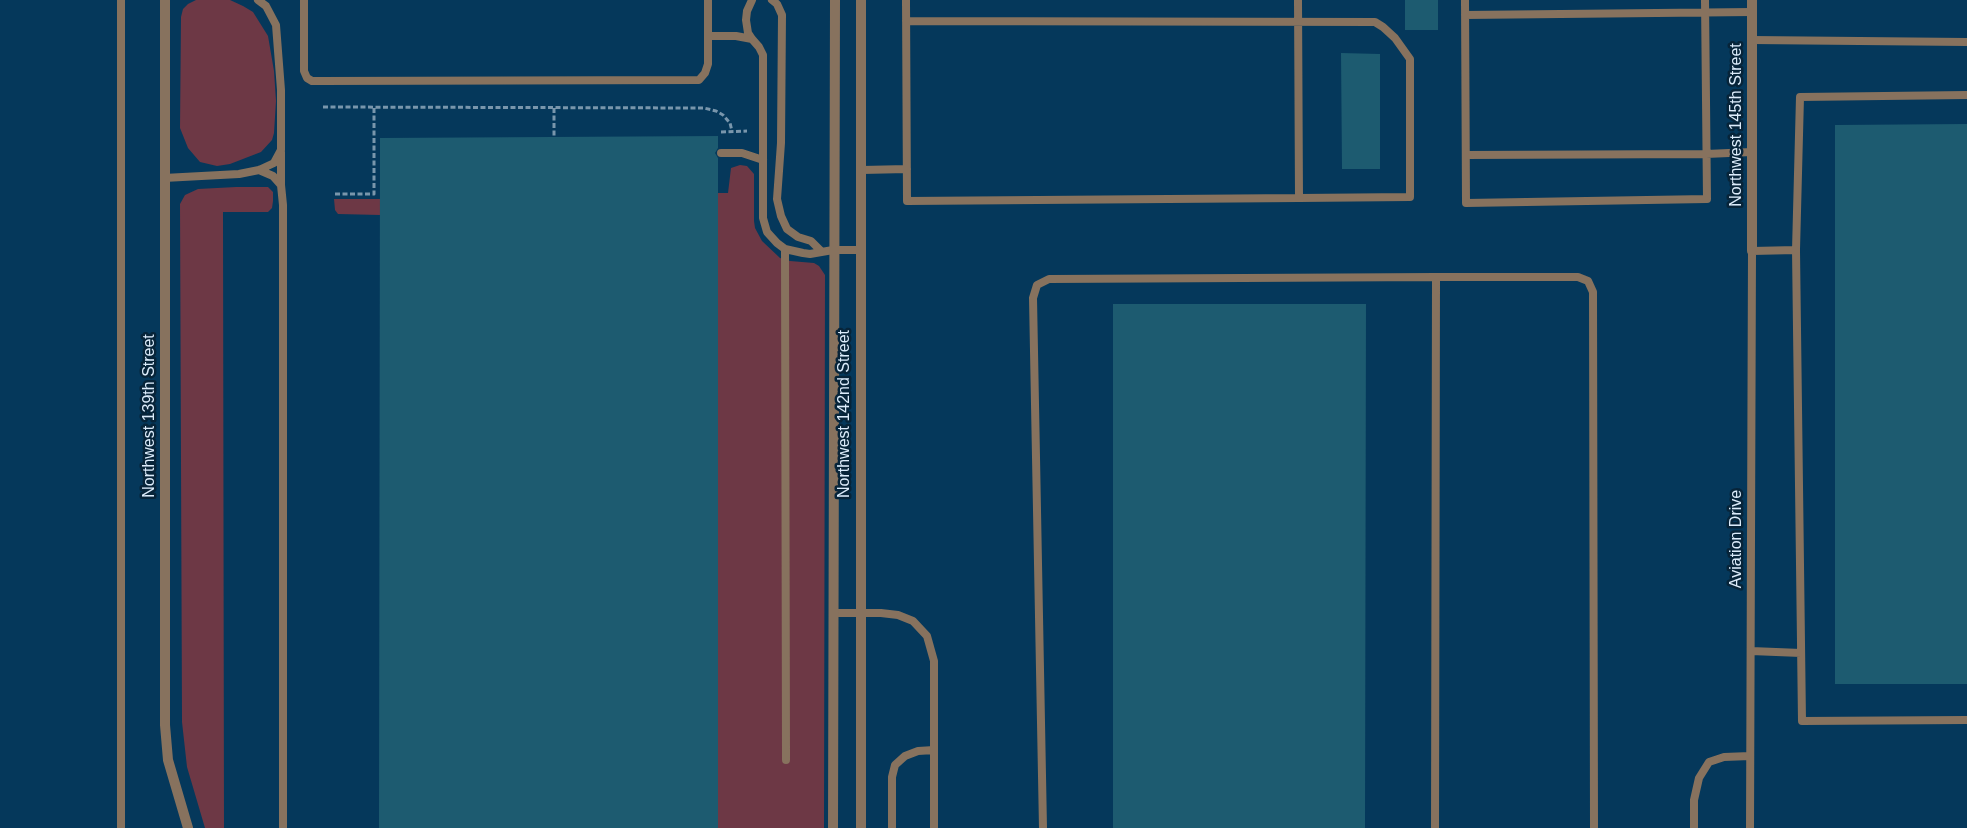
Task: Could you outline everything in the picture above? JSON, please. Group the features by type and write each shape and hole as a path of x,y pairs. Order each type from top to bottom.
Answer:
{"street":[{"name":"Northwest 139th Street","path":"165,0 165,725 168,760 188,828"},
{"name":"Northwest 142nd Street","path":"833,828 835,0"},
{"name":"Northwest 142nd Street","path":"861,0 861,828"},
{"name":"Northwest 145th Street","path":"1752,0 1752,251"}],"lane":[{"path":"121,0 121,828"},
{"path":"258,0 266,6 276,25 281,90 283,828"},
{"path":"304,0 304,70 307,78 312,81 699,80 705,73 708,64 708,0"},
{"path":"752,0 747,11 746,20 748,33 763,55 763,218 768,232 777,243 786,249 810,254 821,251 860,250"},
{"path":"772,0 777,4 782,15 782,143 777,198 781,216 787,229 798,237 811,241 821,251"},
{"path":"906,0 906,21 907,169 907,201 1410,197 1410,58 1384,26 1376,22 906,21"},
{"path":"1298,0 1299,198"},
{"path":"1465,0 1466,203 1707,199 1705,0"},
{"path":"1465,16 1752,12"},
{"path":"708,36 736,36 752,39"},
{"path":"1752,40 1967,42"},
{"path":"1967,95 1800,97 1796,250 1802,721 1967,720"},
{"path":"164,178 238,174 259,170 274,162 281,150"},
{"path":"1466,155 1706,154 1752,152"},
{"path":"720,153 742,153 763,160"},
{"path":"862,170 907,169"},
{"path":"259,170 273,176 281,185"},
{"path":"786,249 786,760"},
{"path":"1752,251 1796,250"},
{"name":"Aviation Drive","path":"1750,828 1752,251"},
{"path":"1434,828 1436,276"},
{"path":"1043,828 1033,298 1037,285 1049,279 1436,276 1578,277 1588,281 1593,292 1594,828"},
{"path":"833,614 898,615 913,621 927,636 934,661 934,828"},
{"path":"1750,651 1801,653"},
{"path":"892,828 892,777 896,765 905,756 918,751 934,750"},
{"path":"1694,828 1694,800 1698,778 1710,762 1724,756 1750,756"}],"path":[{"path":"323,107 704,108 716,111 722,115 730,123 732,132"},
{"path":"335,194 374,194 374,107"},
{"path":"554,108 554,137"},
{"path":"721,132 747,131"}],"shaded area":[{"path":"0,0 1967,0 1967,828 0,828"},
{"path":"196,0 230,0 243,6 253,12 268,36 274,71 276,101 272,140 261,152 230,164 217,166 200,162 188,148 180,128 181,17 183,9"},
{"path":"740,165 747,166 754,174 754,221 755,228 762,241 780,258 790,261 814,263 819,266 825,275 824,828 718,828 718,193 728,193 731,168"},
{"path":"268,187 273,192 273,201 272,208 268,212 223,212 224,828 205,828 187,767 182,722 180,204 185,195 198,189"},
{"path":"334,199 380,199 380,215 338,214 335,210"}],"building":[{"path":"1405,0 1438,0 1438,30 1405,30"},
{"path":"1341,53 1380,54 1380,169 1342,169"},
{"path":"1967,124 1967,684 1835,684 1835,125"},
{"path":"718,136 718,148 715,153 718,158 718,828 379,828 380,138"},
{"path":"1113,304 1366,304 1365,828 1113,828"}]}
